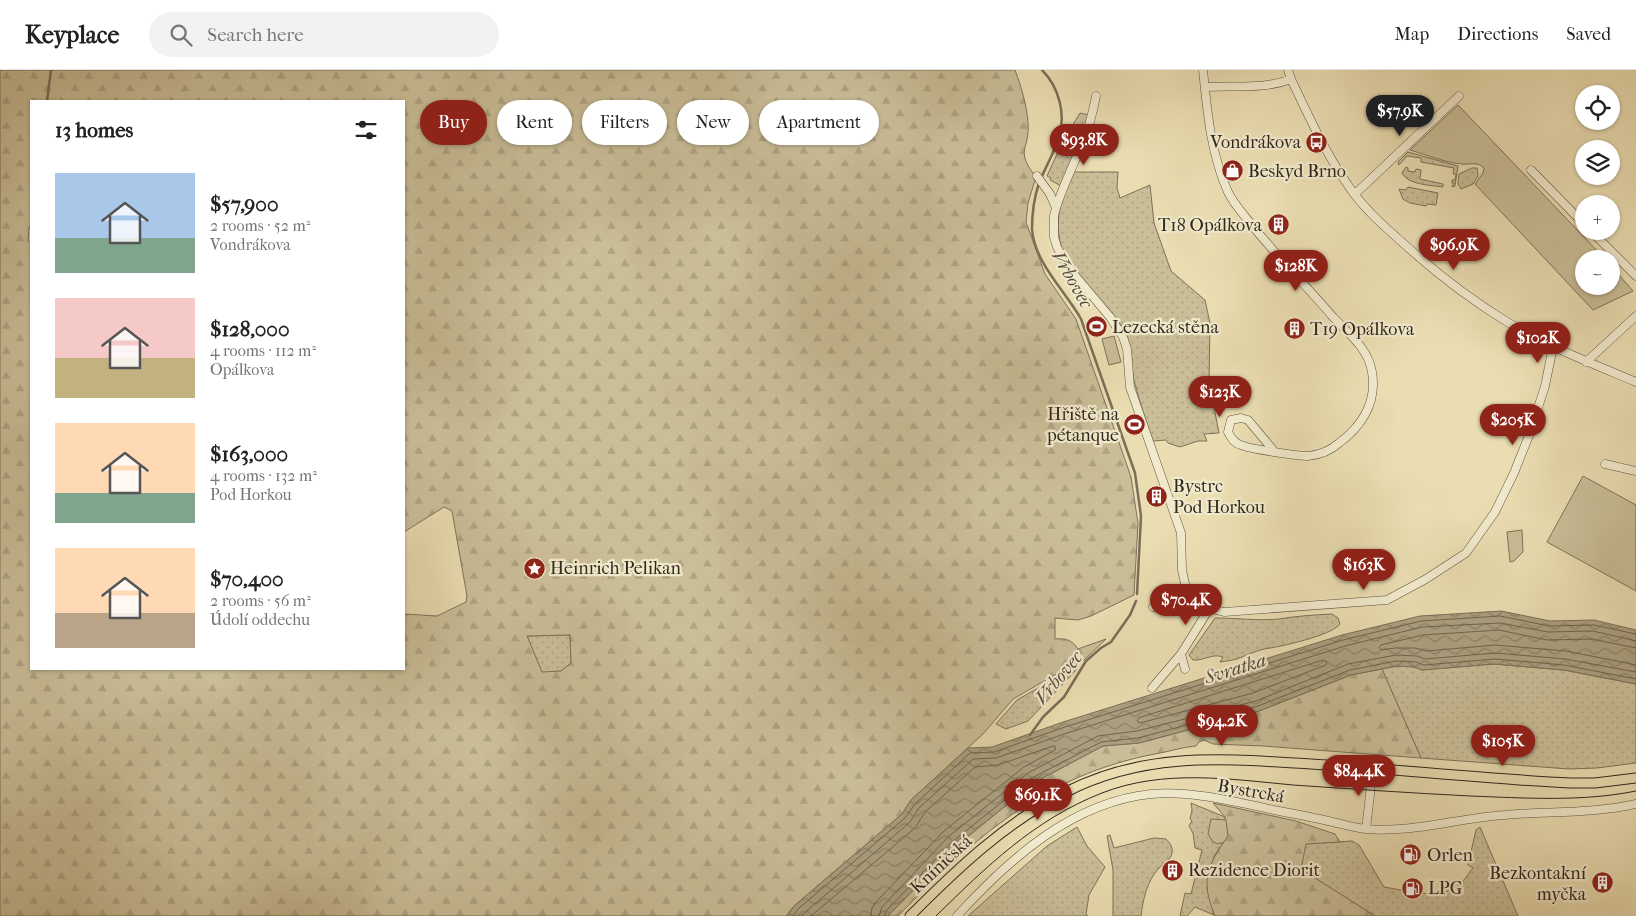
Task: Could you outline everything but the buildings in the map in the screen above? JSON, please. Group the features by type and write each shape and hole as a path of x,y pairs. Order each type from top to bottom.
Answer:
{"main road":[{"name":"Kníničská","path":"910,916 984,846 1032,810 1068,791 1106,776 1144,765 1185,760 1235,759 1571,783 1595,783 1636,778"}],"street":[{"path":"1203,70 1211,130 1218,162 1228,193 1275,252 1356,340 1366,356 1372,371 1370,402 1367,412 1355,431 1337,445 1322,453 1307,456 1274,451 1242,446 1233,440 1228,432 1231,420 1241,418 1248,420 1274,451"},
{"path":"1288,70 1323,146 1355,194 1372,215 1463,293 1510,324 1586,362 1636,382"},
{"path":"1205,87 1246,87 1283,82 1291,79"},
{"path":"1096,96 1084,141 1063,186 1056,208 1054,237 1067,266 1110,317 1123,337 1130,387 1181,533 1182,570 1187,593 1197,605 1224,612 1387,600 1426,580 1466,552 1495,512 1514,473 1530,433 1545,386 1554,347"},
{"path":"1355,194 1459,96"},
{"path":"1531,170 1575,215"},
{"path":"1037,176 1044,184 1056,208"},
{"path":"1600,240 1636,276"},
{"path":"1586,362 1636,316"},
{"path":"1605,464 1636,471"},
{"path":"1153,607 1185,612 1197,605"},
{"path":"1152,688 1182,654 1209,609"},
{"path":"1182,654 1184,669"},
{"path":"1366,829 1372,768"},
{"name":"Bystrcká","path":"957,916 1001,872 1031,846 1064,824 1092,809 1109,803 1150,794 1189,795 1366,829 1409,829 1467,818 1506,814 1581,812 1636,804"}],"green space":[{"path":"0,70 1015,70 1027,116 1028,132 1024,155 1029,168 1036,177 1028,203 1026,222 1045,274 1076,319 1131,477 1138,523 1134,595 1091,616 1078,620 1055,618 1055,639 1068,640 1078,649 1106,639 1081,663 1072,665 1013,699 983,734 911,800 902,814 794,906 787,916 0,916","holes":["570,635 571,663 561,671 542,672 527,636"]},
{"path":"1458,105 1575,228 1575,240 1587,240 1596,250 1575,250 1575,291 1475,184 1483,173 1484,168 1476,164 1448,162 1410,150"},
{"path":"1080,113 1089,115 1061,186 1050,180 1051,178 1047,176 1064,139"},
{"path":"1408,152 1458,166 1455,186 1452,187 1454,183 1452,183 1452,180 1455,180 1456,174 1453,174 1454,168 1421,162 1421,158 1407,156 1399,165 1398,162"},
{"path":"1406,167 1408,171 1415,172 1416,169 1421,170 1420,179 1443,184 1443,187 1420,184 1409,180 1402,173"},
{"path":"1472,168 1477,168 1478,176 1473,184 1461,189 1458,184 1459,174"},
{"path":"1074,172 1118,172 1117,188 1120,198 1150,185 1154,223 1171,271 1205,300 1210,323 1209,382 1219,433 1204,434 1207,441 1198,441 1180,447 1168,443 1166,440 1153,441 1134,382 1127,336 1122,326 1069,265 1061,247 1058,220 1066,190"},
{"path":"1408,187 1438,193 1436,205 1427,204 1426,206 1410,203 1403,199 1399,189 1406,190"},
{"path":"1620,276 1633,291 1593,310 1579,295 1620,295"},
{"path":"1114,336 1121,362 1109,365 1102,339"},
{"path":"1583,476 1636,505 1636,591 1547,542"},
{"path":"1522,530 1523,552 1514,561 1510,562 1507,532"},
{"path":"1332,614 1338,618 1340,624 1326,633 1304,640 1220,662 1223,657 1215,656 1193,660 1189,655 1215,618 1271,620"},
{"path":"570,635 571,663 561,671 542,673 527,636"},
{"path":"1494,664 1564,670 1636,684 1636,763 1597,768 1569,769 1421,758 1382,669 1402,666 1422,670"},
{"path":"1075,667 1077,669 1028,721 1006,729 996,724 1017,700"},
{"path":"1382,669 1421,758 1213,744 1204,740 1196,746 1115,764 1079,777 1045,794 1013,814 983,836 898,916 888,916 956,846 1035,782 1103,746 1139,743 1259,711 1351,675"},
{"path":"1191,803 1225,817 1228,836 1214,856 1207,888 1214,915 1195,907 1187,916 1180,916 1185,893 1191,894 1202,850 1195,848 1193,833 1189,826 1192,821 1190,819"},
{"path":"1213,803 1296,821 1335,834 1340,842 1306,844 1301,869 1375,916 1215,916 1208,893 1208,874 1215,856 1228,836 1225,817"},
{"path":"1211,819 1226,820 1228,836 1224,842 1218,844 1213,842 1208,834"},
{"path":"1077,827 1087,846 1105,867 1089,895 1086,914 1088,916 968,916 1047,846"},
{"path":"1480,827 1518,916 1375,916 1300,869 1305,844 1352,841 1359,845 1384,887 1426,893 1446,891 1463,881 1473,868 1468,865 1476,830"},
{"path":"1110,835 1114,848 1154,838 1166,839 1172,847 1170,858 1159,868 1149,884 1144,897 1141,916 1113,916 1113,870 1107,836"}],"water":[{"path":"1501,611 1550,621 1594,620 1636,630 1636,684 1564,670 1494,664 1422,670 1415,667 1396,666 1351,675 1259,711 1139,743 1103,746 1035,782 956,846 888,916 787,916 794,906 902,814 911,800 968,748 992,747 1063,722 1342,635 1420,616"}],"waterway":[{"path":"47,100 51,70"},
{"name":"Vrbovec","path":"1042,70 1053,84 1057,93 1062,119 1057,143 1036,194 1032,223 1034,241 1044,265 1081,319 1135,473 1141,516 1137,594"},
{"name":"Vrbovec","path":"1030,735 1043,717 1064,697 1086,661 1111,642 1130,615 1136,601"}],"tram line":[{"path":"936,916 993,862 1033,830 1055,816 1102,793 1149,781 1172,778 1221,779 1381,791 1532,798 1595,797 1636,791"}],"place":[{"name":"Vondrákova","path":"1317,142"},
{"name":"Beskyd Brno","path":"1232,171"},
{"name":"T18 Opálkova","path":"1278,225"},
{"name":"Lezecká stěna","path":"1096,327"},
{"name":"T19 Opálkova","path":"1294,329"},
{"name":"Hřiště na pétanque","path":"1135,424"},
{"name":"Bystrc Pod Horkou","path":"1157,496"},
{"name":"Heinrich Pelikan","path":"534,568"},
{"name":"Orlen","path":"1411,855"},
{"name":"Rezidence Diorit","path":"1172,870"},
{"name":"Bezkontakní myčka","path":"1602,883"},
{"name":"LPG","path":"1412,888"}],"water label":[{"name":"Svratka","path":"1235,668"}]}
